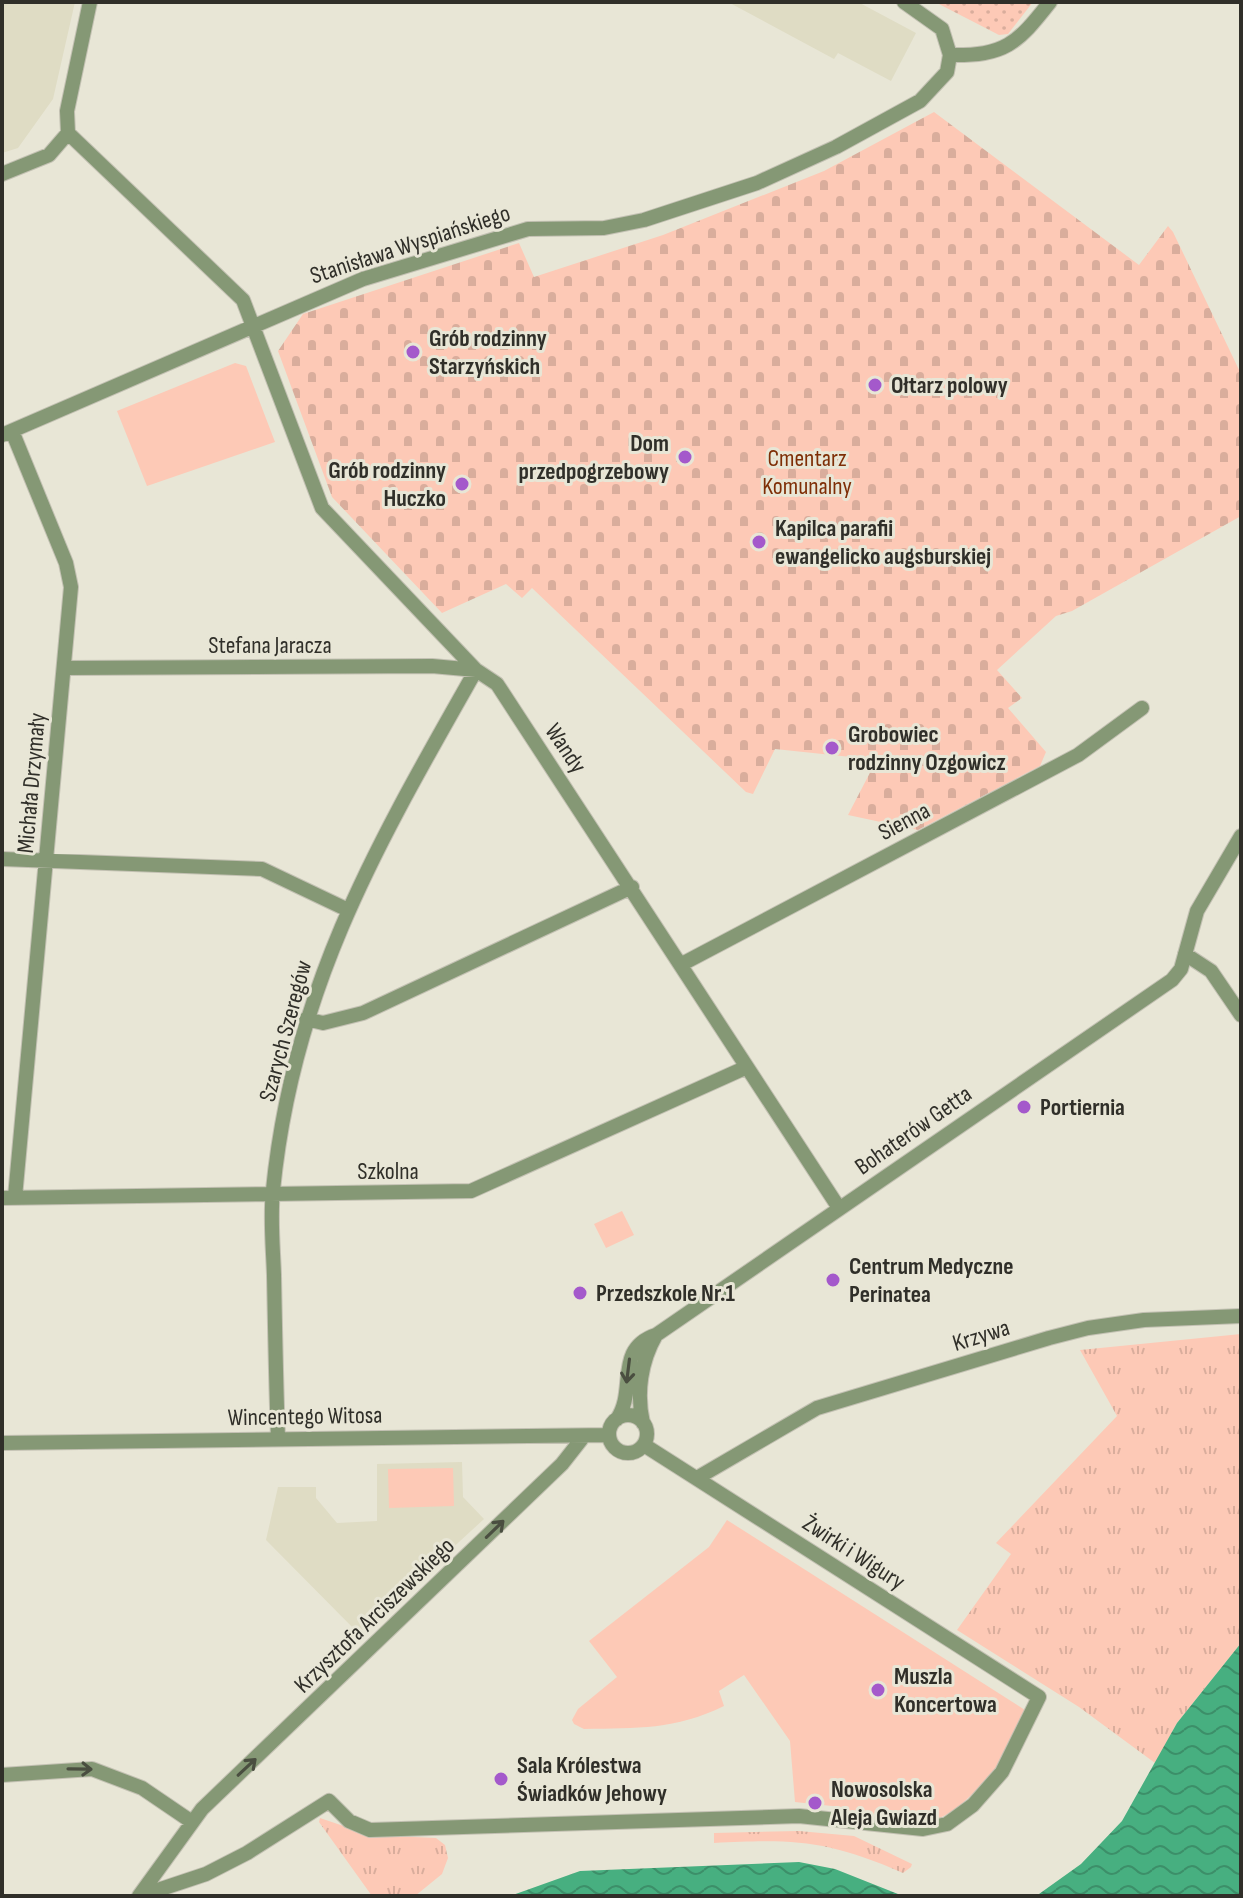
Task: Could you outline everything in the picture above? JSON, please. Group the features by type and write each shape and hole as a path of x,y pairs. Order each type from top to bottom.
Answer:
{"street":[{"path":"2,174 49,155 59,148 68,133 67,111 90,2"},
{"path":"904,2 942,29 950,55 982,55 1011,46 1050,2"},
{"name":"Stanisława Wyspiańskiego","path":"7,433 330,291 510,232 539,227 620,226 757,183 836,147 920,101 943,80 950,55"},
{"name":"Wandy","path":"68,133 243,300 322,508 476,670 497,684 839,1208"},
{"name":"Michała Drzymały","path":"7,433 70,575 46,860 9,1198"},
{"name":"Stefana Jaracza","path":"64,668 432,666 476,670"},
{"name":"Szarych Szeregów","path":"278,1438 272,1194 288,1097 306,1019 346,909 386,828 476,670"},
{"name":"Sienna","path":"682,964 1078,755 1142,708"},
{"name":"Bohaterów Getta","path":"617,1419 624,1409 631,1353 639,1343 656,1335 1172,980 1181,969 1197,911 1241,836"},
{"path":"2,859 262,869 346,909"},
{"path":"306,1019 323,1023 363,1013 632,887"},
{"path":"1185,954 1211,971 1241,1015"},
{"name":"Szkolna","path":"9,1198 471,1191 747,1067"},
{"name":"Krzywa","path":"697,1478 817,1408 1088,1328 1187,1317 1241,1316"},
{"path":"643,1423 628,1415 617,1419 609,1435 614,1447 623,1452 635,1452 644,1445 647,1434 640,1410 642,1367 656,1335"},
{"name":"Wincentego Witosa","path":"2,1443 609,1435"},
{"name":"Krzysztofa Arciszewskiego","path":"140,1896 202,1809 562,1464 584,1436"},
{"name":"Żwirki i Wigury","path":"140,1896 206,1874 329,1801 349,1821 370,1830 799,1816 923,1829 947,1824 973,1805 1002,1772 1039,1697 644,1445"},
{"path":"2,1775 92,1769 142,1788 192,1822"}],"shaded area":[{"path":"2,2 75,2 53,99 18,148 2,153"},
{"path":"728,2 858,2 916,33 891,81 838,53 834,59"},
{"path":"462,1462 463,1497 484,1519 359,1634 266,1540 278,1487 316,1487 316,1498 337,1523 377,1521 377,1464"}],"green space":[{"path":"935,2 1033,2 1008,34 999,35"},
{"name":"Cmentarz Komunalny","path":"934,112 1139,265 1168,226 1173,232 1241,374 1241,516 1072,611 1056,616 997,670 1022,698 1008,708 1046,752 1040,766 918,830 848,815 875,763 870,759 775,749 753,794 746,792 532,588 522,598 506,584 442,613 332,497 278,351 303,314 519,243 534,277 663,235 824,171"},
{"path":"235,363 246,366 275,442 147,486 117,411"},
{"path":"622,1211 634,1235 606,1248 594,1224"},
{"path":"1241,1334 1241,1643 1177,1723 1155,1763 1079,1707 957,1630 1011,1554 996,1543 1117,1416 1080,1350"},
{"path":"453,1468 454,1506 389,1508 388,1469"},
{"path":"727,1520 1025,1710 994,1774 955,1810 922,1824 861,1818 841,1807 795,1802 790,1741 744,1675 719,1691 724,1706 689,1720 621,1728 584,1729 574,1724 572,1720 578,1709 617,1677 589,1641 709,1547"},
{"path":"320,1818 370,1835 436,1838 445,1845 448,1858 442,1874 415,1896 372,1896 319,1822"},
{"path":"799,1831 854,1836 912,1864 903,1873 853,1854 810,1844 767,1841 714,1843 714,1833"}],"water":[{"path":"1241,1643 1241,1896 1026,1896 1039,1894 1081,1864 1122,1821 1177,1723"},
{"path":"799,1862 835,1869 903,1896 510,1896 580,1871"}],"place":[{"name":"Grób rodzinny Starzyńskich","path":"413,352"},
{"name":"Ołtarz polowy","path":"875,385"},
{"name":"Dom przedpogrzebowy","path":"685,457"},
{"name":"Grób rodzinny Huczko","path":"462,484"},
{"name":"Kapilca parafii ewangelicko augsburskiej","path":"759,542"},
{"name":"Grobowiec rodzinny Ozgowicz","path":"832,748"},
{"name":"Portiernia","path":"1024,1107"},
{"name":"Centrum Medyczne Perinatea","path":"833,1280"},
{"name":"Przedszkole Nr.1","path":"580,1293"},
{"name":"Muszla Koncertowa","path":"878,1690"},
{"name":"Sala Królestwa Świadków Jehowy","path":"501,1779"},
{"name":"Nowosolska Aleja Gwiazd","path":"815,1803"}]}
